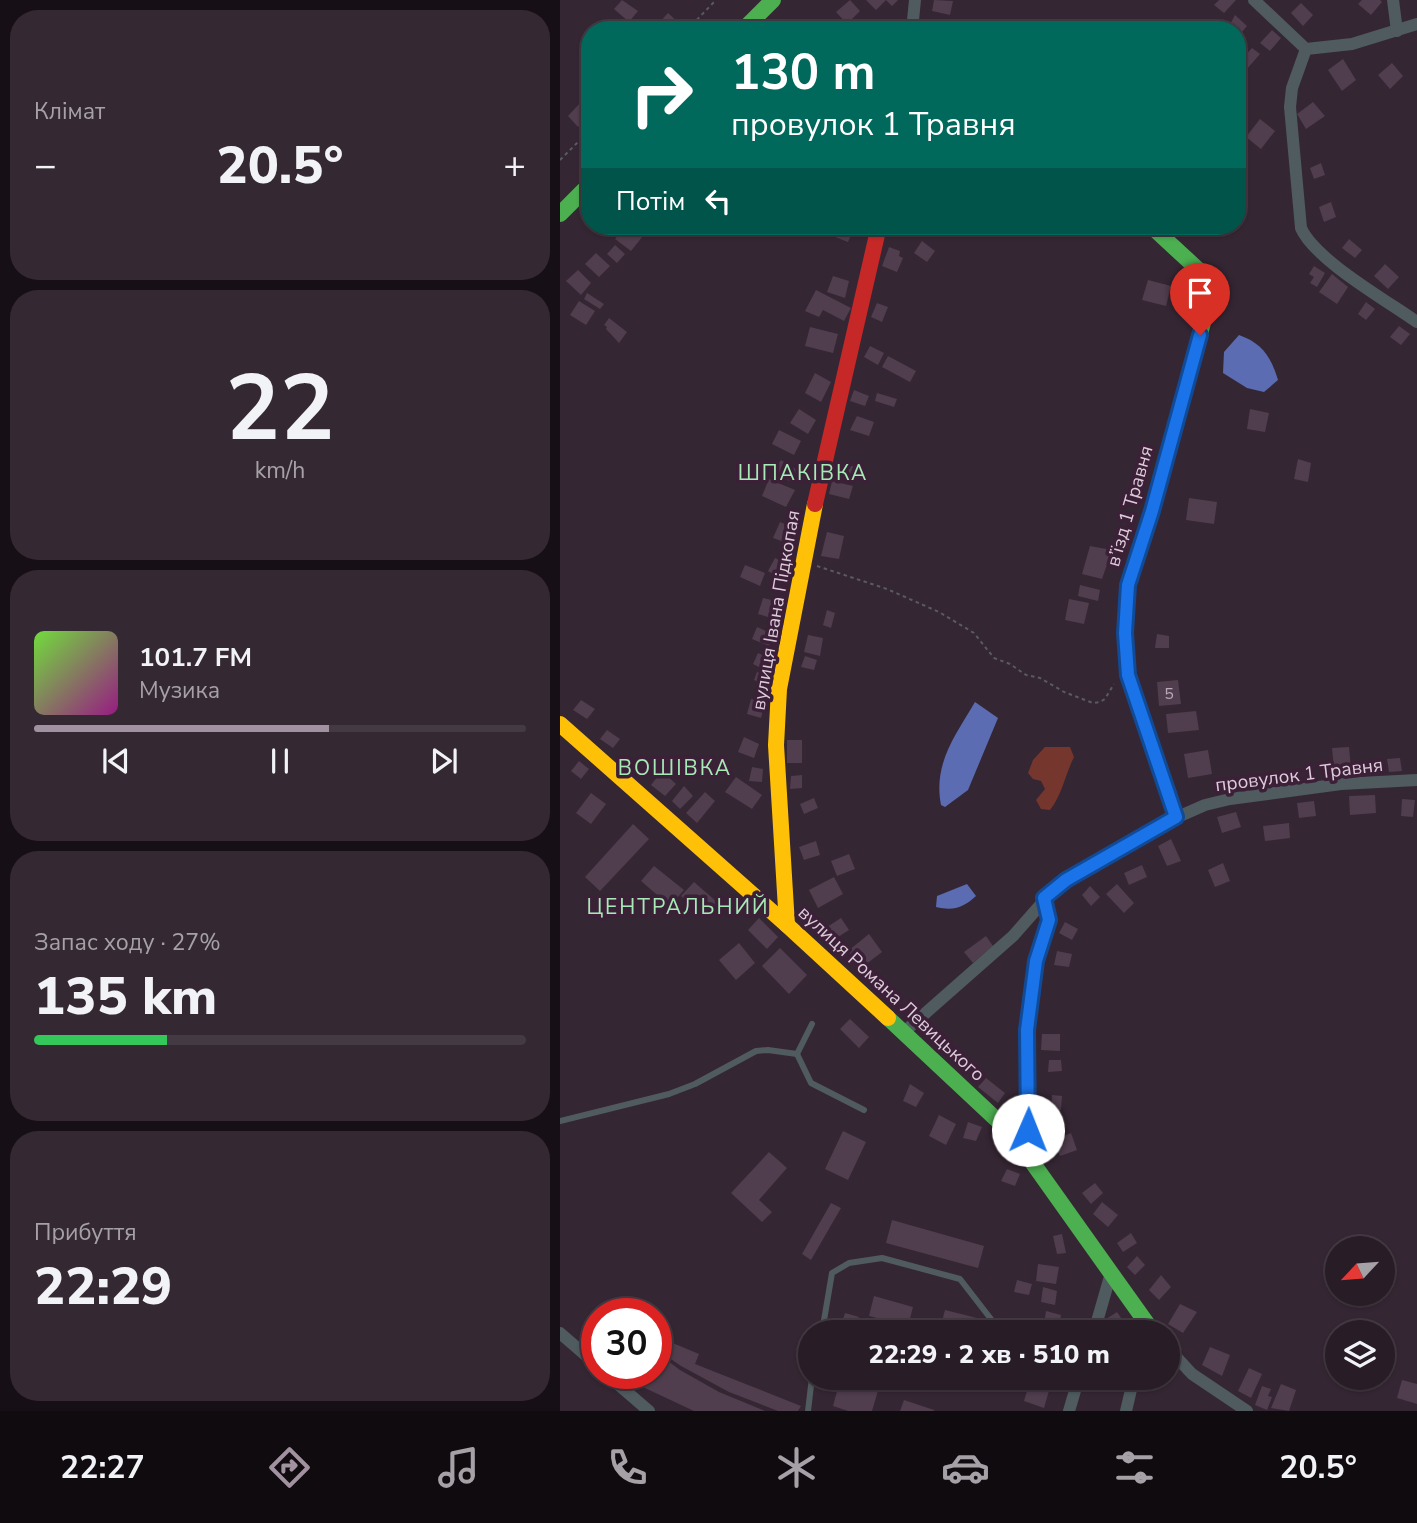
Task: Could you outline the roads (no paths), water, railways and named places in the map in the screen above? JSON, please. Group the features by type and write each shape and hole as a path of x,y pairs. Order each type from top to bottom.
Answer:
{"street":[{"path":"753,21 773,0"},
{"path":"913,21 915,0"},
{"path":"1254,0 1306,49 1352,44 1417,24"},
{"path":"1393,0 1397,31"},
{"path":"1306,49 1292,88 1290,107 1301,228 1308,242 1323,256 1417,322"},
{"path":"560,214 581,193"},
{"name":"вулиця Івана Підкопая","path":"787,925 776,720 779,689 803,562 877,235"},
{"name":"в’їзд 1 Травня","path":"1161,235 1204,275 1204,319 1152,511 1128,585 1125,633 1128,675 1176,817"},
{"name":"вулиця Романа Левицького","path":"560,724 787,925 990,1113 1022,1148 1144,1320"},
{"name":"провулок 1 Травня","path":"904,1032 1013,936 1044,898 1066,880 1176,817 1205,805 1230,799 1342,784 1417,780"},
{"path":"1022,1148 1027,1136 1029,1114 1029,1011 1036,961 1049,920 1044,898"},
{"path":"1097,1320 1111,1273"},
{"path":"560,1333 581,1351"},
{"path":"1180,1361 1192,1374 1247,1411"},
{"path":"623,1389 649,1411"},
{"path":"1069,1411 1075,1390"},
{"path":"1126,1411 1131,1390"}],"lane":[{"path":"797,1054 812,1024"},
{"path":"560,1121 669,1094 695,1084 756,1051 797,1054"},
{"path":"797,1054 811,1083 864,1110"},
{"path":"824,1320 832,1273 849,1264 882,1258 960,1279 992,1320"},
{"path":"808,1411 810,1390"}],"water":[{"path":"1239,335 1260,347 1272,364 1278,380 1264,392 1247,388 1223,373 1224,352"},
{"path":"975,702 998,718 968,790 945,807 941,805 939,790 943,763 953,739"},
{"path":"967,884 976,896 971,900 958,908 936,907 937,896"}],"district":[{"name":"ШПАКІВКА","path":"803,473"},
{"name":"ВОШІВКА","path":"675,768"},
{"name":"ЦЕНТРАЛЬНИЙ","path":"678,907"}]}
